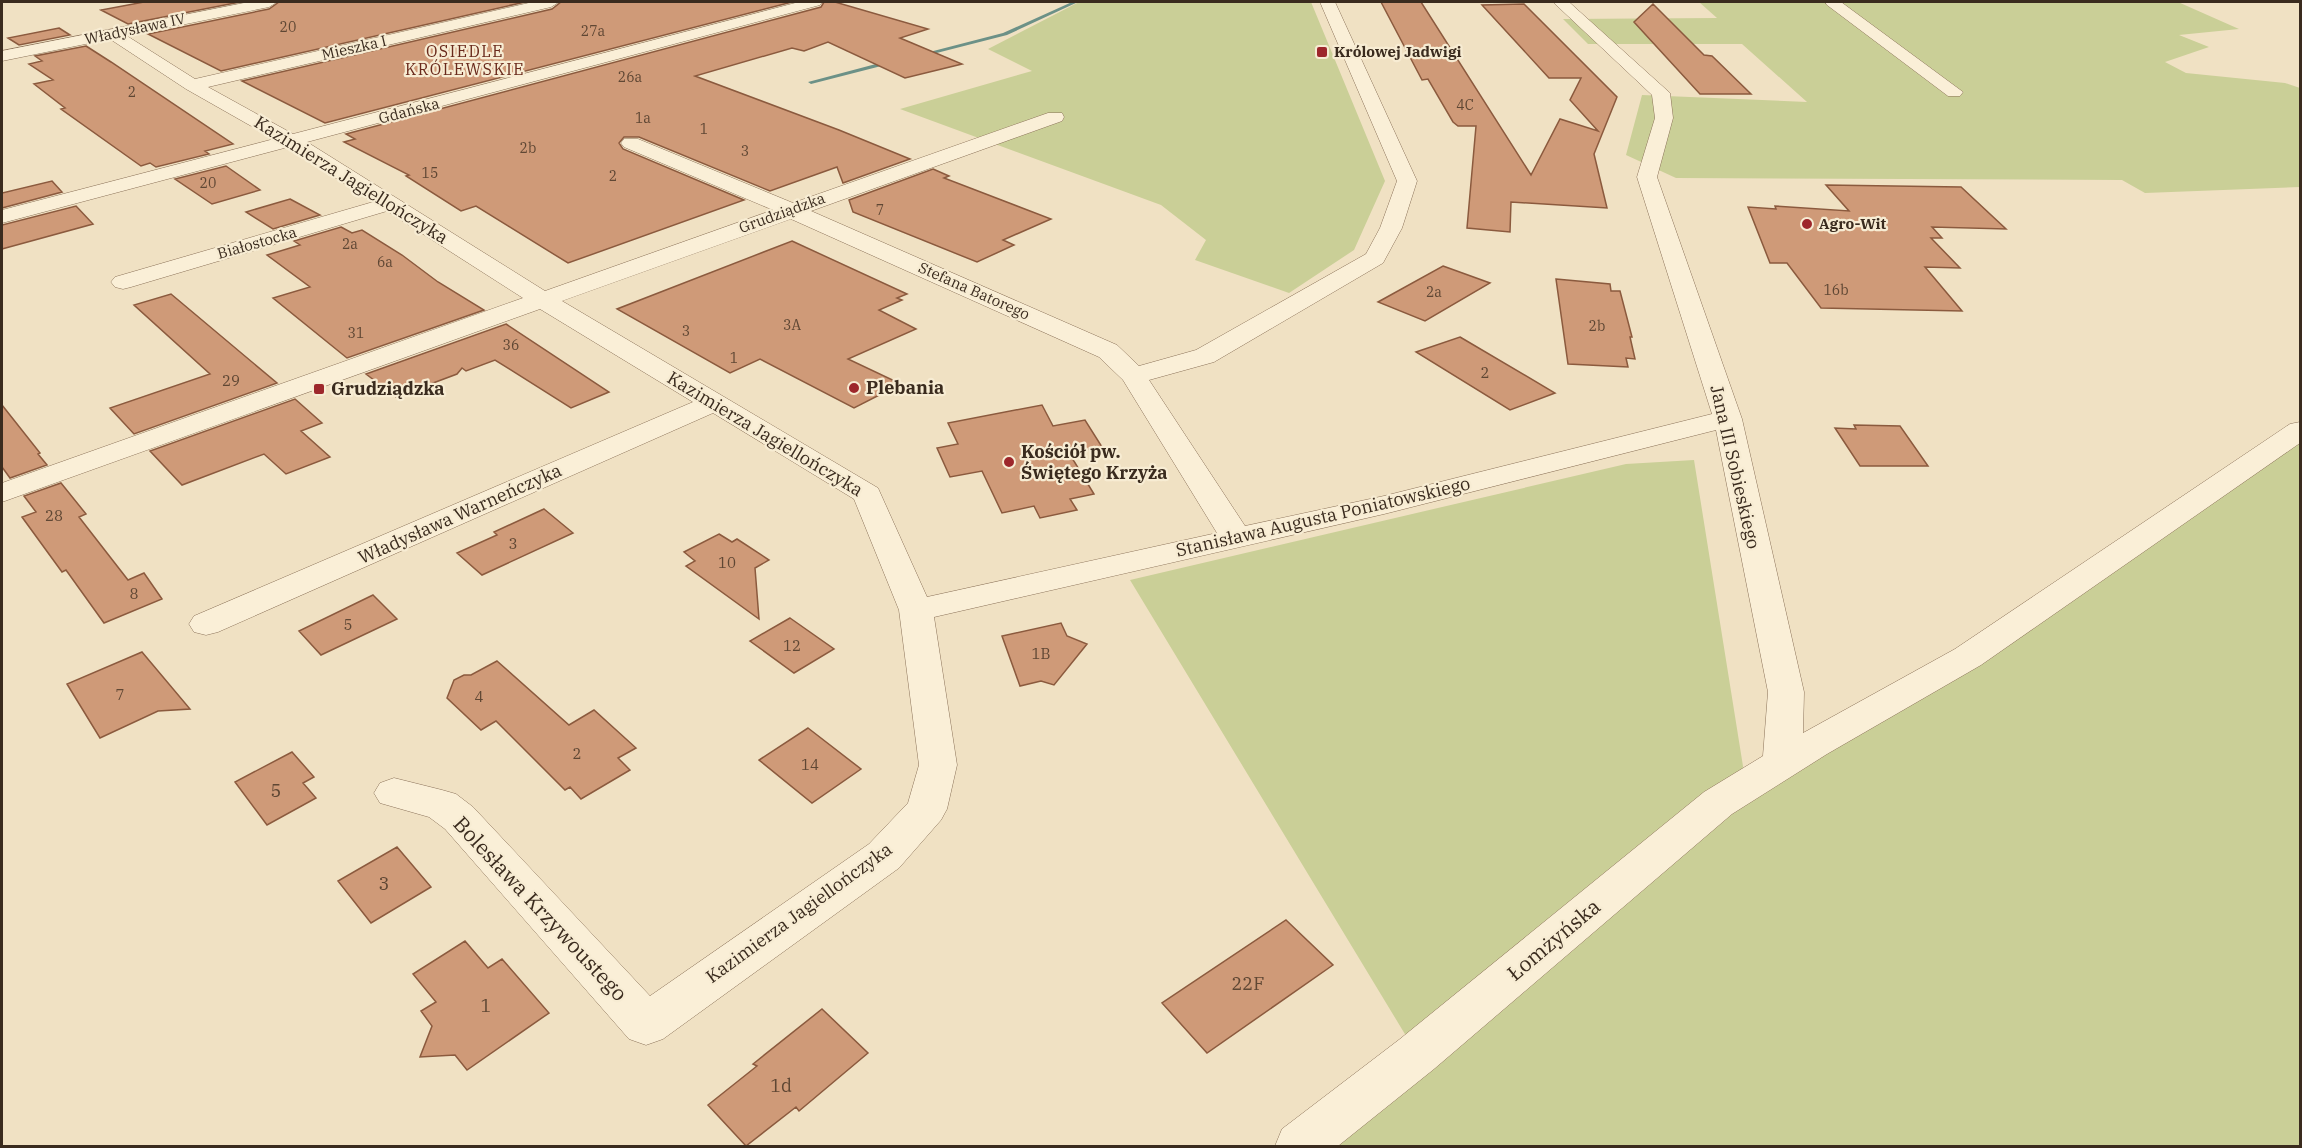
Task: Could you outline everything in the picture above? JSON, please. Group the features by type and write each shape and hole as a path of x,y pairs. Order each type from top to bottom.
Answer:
{"street":[{"name":"Władysława IV","path":"2,56 269,2"},
{"name":"Mieszka I","path":"192,85 550,2"},
{"name":"Gdańska","path":"2,217 293,142 815,2"},
{"path":"1133,375 1171,367 1205,356 1299,304 1375,258 1391,228 1407,181 1328,2"},
{"name":"Jana III Sobieskiego","path":"1561,2 1661,93 1664,118 1647,177 1728,419 1798,754"},
{"path":"1832,2 1954,92"},
{"name":"Kazimierza Jagiellończyka","path":"113,34 192,85 293,142 541,299 867,494 916,610 938,765 927,809 884,856 646,1024"},
{"name":"Grudziądzka","path":"2,493 1055,117"},
{"name":"Stefana Batorego","path":"631,143 790,210 1108,351 1133,375 1236,537"},
{"name":"Białostocka","path":"123,282 391,203"},
{"name":"Władysława Warneńczyka","path":"206,624 713,403"},
{"name":"Stanisława Augusta Poniatowskiego","path":"916,610 1384,505 1728,419"},
{"name":"Łomżyńska","path":"1300,1146 1417,1054 1718,803 1798,754 1968,657 2301,430"},
{"name":"Bolesława Krzywoustego","path":"394,793 442,805 459,818 646,1024"}],"green space":[{"path":"1079,2 1311,2 1385,181 1354,250 1289,293 1195,260 1206,240 1161,205 900,109 1032,71 988,49"},
{"path":"1699,2 2178,2 2239,29 2179,35 2209,47 2165,62 2186,73 2285,83 2300,88 2300,187 2145,193 2122,180 1676,178 1626,155 1642,95 1807,102 1742,44 1588,44 1563,19 1717,18"},
{"path":"2300,430 2300,1146 1319,1146 1417,1054 1130,580 1626,464 1694,460 1746,785 1968,657"}],"building":[{"path":"144,2 240,2 128,24 101,10"},
{"path":"279,2 525,2 221,71 148,34 269,9"},
{"path":"561,2 792,2 325,123 242,81 552,9"},
{"path":"824,2 835,2 928,29 900,38 962,64 905,78 828,42 804,51 792,48 695,76 910,159 843,183 837,167 770,191 639,137 624,137 619,143 623,149 744,200 568,263 476,206 461,211 406,176 409,175 344,142 355,139 346,134 821,7"},
{"path":"1381,2 1421,2 1531,175 1560,119 1598,131 1570,100 1581,78 1549,78 1482,5 1524,4 1617,97 1594,154 1607,208 1511,202 1510,232 1467,228 1476,126 1458,126 1453,122 1428,79 1422,80"},
{"path":"1653,4 1704,55 1712,56 1751,94 1700,94 1634,22"},
{"path":"59,28 70,35 19,45 8,38"},
{"path":"86,46 233,144 205,151 209,154 156,167 150,163 141,166 61,109 65,108 34,84 53,80 29,64 42,61 35,56"},
{"path":"226,166 260,190 212,204 175,179"},
{"path":"933,169 949,176 944,178 1051,219 1003,240 1014,245 977,262 853,212 849,200"},
{"path":"52,181 62,192 2,208 2,193"},
{"path":"1826,185 1961,187 2006,229 1932,227 1942,238 1931,238 1960,268 1925,267 1962,311 1821,308 1787,263 1770,263 1748,207 1776,209 1775,206 1849,211"},
{"path":"290,199 320,215 273,229 246,212"},
{"path":"76,206 93,224 2,249 2,225"},
{"path":"341,227 352,233 362,230 402,255 438,282 484,310 347,358 273,298 310,287 267,255 300,245 294,241"},
{"path":"792,241 907,294 897,298 902,300 879,310 916,329 848,359 901,384 854,408 760,359 730,373 617,309"},
{"path":"1443,266 1490,283 1425,321 1378,302"},
{"path":"1556,279 1610,284 1611,291 1620,291 1632,337 1630,337 1635,359 1626,358 1628,367 1568,364"},
{"path":"171,294 277,383 134,434 110,408 210,374 134,305"},
{"path":"506,324 609,392 571,408 495,360 466,371 462,368 457,374 396,397 366,374"},
{"path":"1460,337 1555,393 1510,410 1416,352"},
{"path":"295,399 322,423 301,431 330,457 286,474 264,454 182,485 150,451"},
{"path":"2,405 47,465 10,478 2,467"},
{"name":"Kościół pw. Świętego Krzyża","path":"1042,405 1053,426 1085,420 1102,447 1069,453 1094,494 1070,499 1077,510 1040,518 1034,506 1002,513 982,471 950,477 937,448 958,444 948,423"},
{"path":"1854,425 1900,426 1928,466 1860,466 1835,428 1856,429"},
{"path":"61,483 86,514 79,517 128,580 144,573 162,599 104,623 66,570 62,572 22,517 36,512 24,496"},
{"path":"544,509 573,533 482,575 457,553 497,535 494,532"},
{"path":"719,534 732,542 737,539 769,560 755,568 759,619 686,566 695,561 684,552"},
{"path":"373,595 397,619 321,655 299,631"},
{"path":"790,618 834,649 794,673 750,641"},
{"path":"1061,623 1067,636 1087,644 1054,685 1041,681 1020,686 1002,636"},
{"path":"142,652 190,709 158,711 100,738 67,684"},
{"path":"497,661 569,725 594,710 636,748 618,758 630,770 581,799 570,787 565,790 496,721 481,730 447,698 454,680 464,675 471,675"},
{"path":"808,728 861,769 812,803 759,760"},
{"path":"292,752 314,777 303,783 316,798 267,825 235,782"},
{"path":"397,847 431,887 371,923 338,881"},
{"path":"1286,920 1333,965 1207,1053 1162,1003"},
{"path":"465,941 488,968 502,959 549,1013 467,1070 455,1055 420,1057 432,1026 421,1011 436,1002 413,974"},
{"path":"822,1009 868,1053 799,1111 796,1107 746,1146 708,1105 757,1066 753,1064"}],"waterway":[{"path":"917,56 1005,34 1075,2"},
{"path":"811,82 891,62"}],"place":[{"name":"Królowej Jadwigi","path":"1322,52"},
{"name":"Agro-Wit","path":"1807,224"},
{"name":"Plebania","path":"854,388"},
{"name":"Grudziądzka","path":"319,389"},
{"name":"Kościół pw. Świętego Krzyża","path":"1009,462"}],"district":[{"name":"OSIEDLE KRÓLEWSKIE","path":"465,60"}]}
